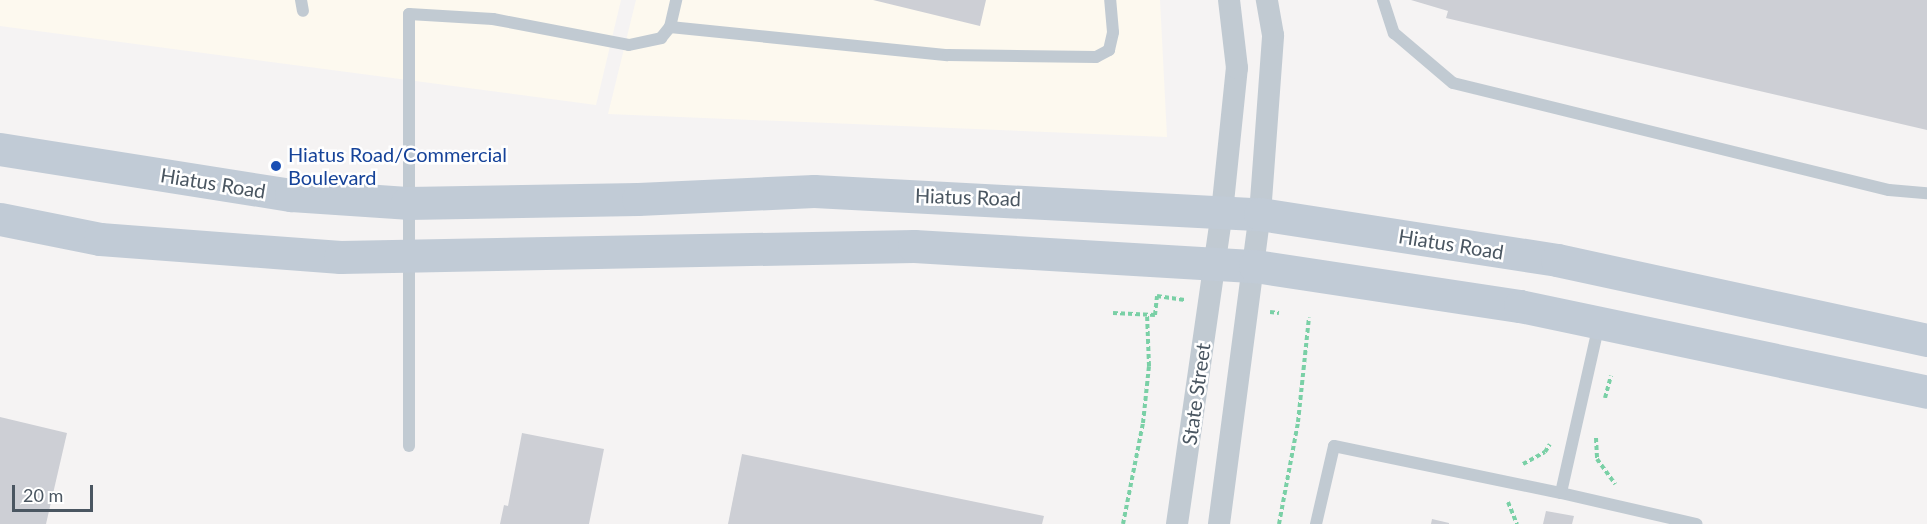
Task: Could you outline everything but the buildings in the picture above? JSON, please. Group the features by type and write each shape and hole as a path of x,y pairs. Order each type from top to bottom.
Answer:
{"main road":[{"name":"Hiatus Road","path":"0,149 291,195 407,203 638,199 814,190 1077,201 1260,214 1557,260 1927,340"},
{"path":"0,219 100,239 178,247 340,256 914,246 1255,266 1520,306 1927,392"}],"street":[{"name":"State Street","path":"1177,524 1222,212 1236,68 1229,0"},
{"path":"1260,214 1273,35 1267,0"},
{"name":"State Street","path":"1219,524 1255,266 1260,214"}],"lane":[{"path":"409,446 406,255 409,14 493,19 629,45 660,38 670,27 676,0"},
{"path":"670,27 948,55 1096,57 1109,50 1111,41 1110,0"},
{"path":"1383,0 1394,33 1453,83 1889,190 1927,193"},
{"path":"1561,493 1599,323"},
{"path":"1316,524 1334,446 1512,482 1696,524"}],"path":[{"path":"1113,313 1155,315 1157,296 1209,303"},
{"path":"1123,524 1143,423 1149,366 1147,315"},
{"path":"1278,524 1298,422 1309,318"},
{"path":"1602,410 1611,376"},
{"path":"1597,431 1597,459 1608,478 1623,489 1617,506"},
{"path":"1517,524 1508,502 1515,464 1523,464 1545,452 1554,432"}],"shaded area":[{"path":"0,0 621,0 596,105 0,26"},
{"path":"636,0 1160,0 1167,137 608,114"}],"place":[{"name":"Hiatus Road/Commercial Boulevard","path":"276,166"}]}
